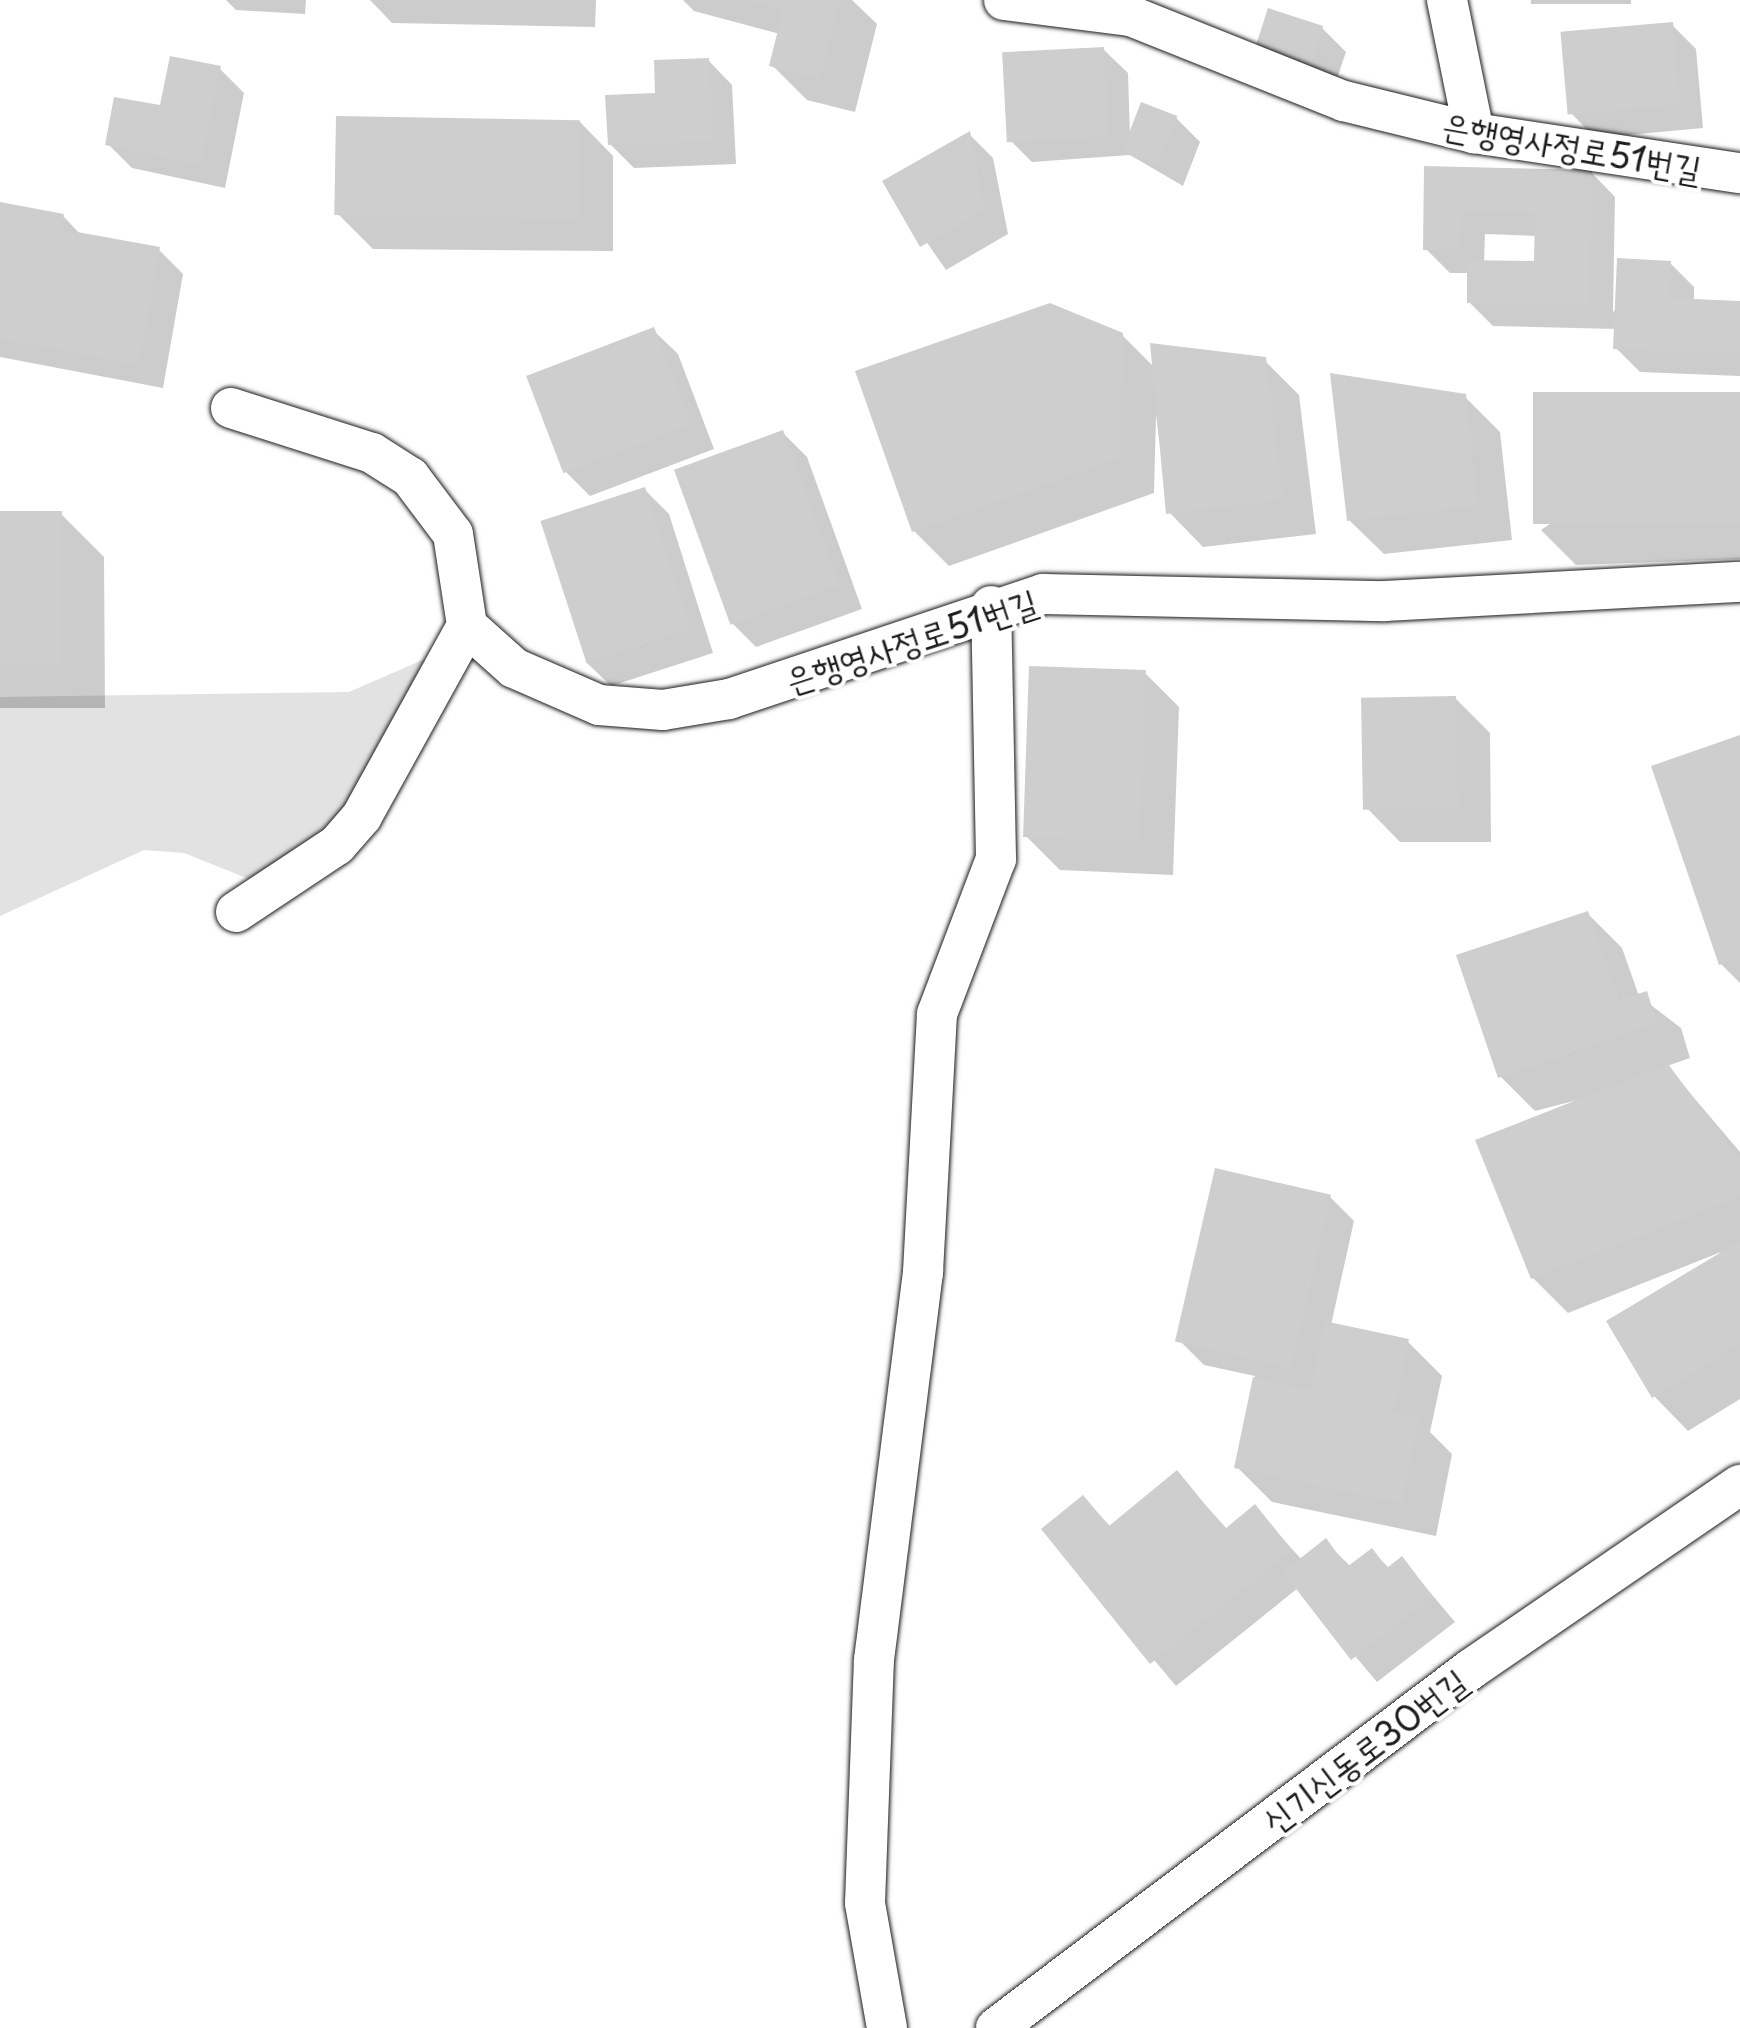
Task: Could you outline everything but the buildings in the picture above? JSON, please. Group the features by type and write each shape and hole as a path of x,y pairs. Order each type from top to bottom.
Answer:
{"lane":[{"name":"은행영사정로51번길","path":"1004,0 1131,16 1344,101 1474,133 1740,173"},
{"path":"1447,0 1474,133"},
{"path":"231,408 372,452 410,477 453,534 467,626 362,816 337,845 236,912"},
{"name":"은행영사정로51번길","path":"467,626 549,689 664,710 729,699 991,606 1077,593 1385,601 1740,582"},
{"path":"886,2028 865,1903 874,1660 923,1272 938,1014 996,859 991,606"},
{"name":"신기신동로30번길","path":"996,2028 1471,1669 1740,1485"}],"shaded area":[{"path":"434,655 346,812 259,883 184,853 144,850 0,916 0,697 349,692"}]}
